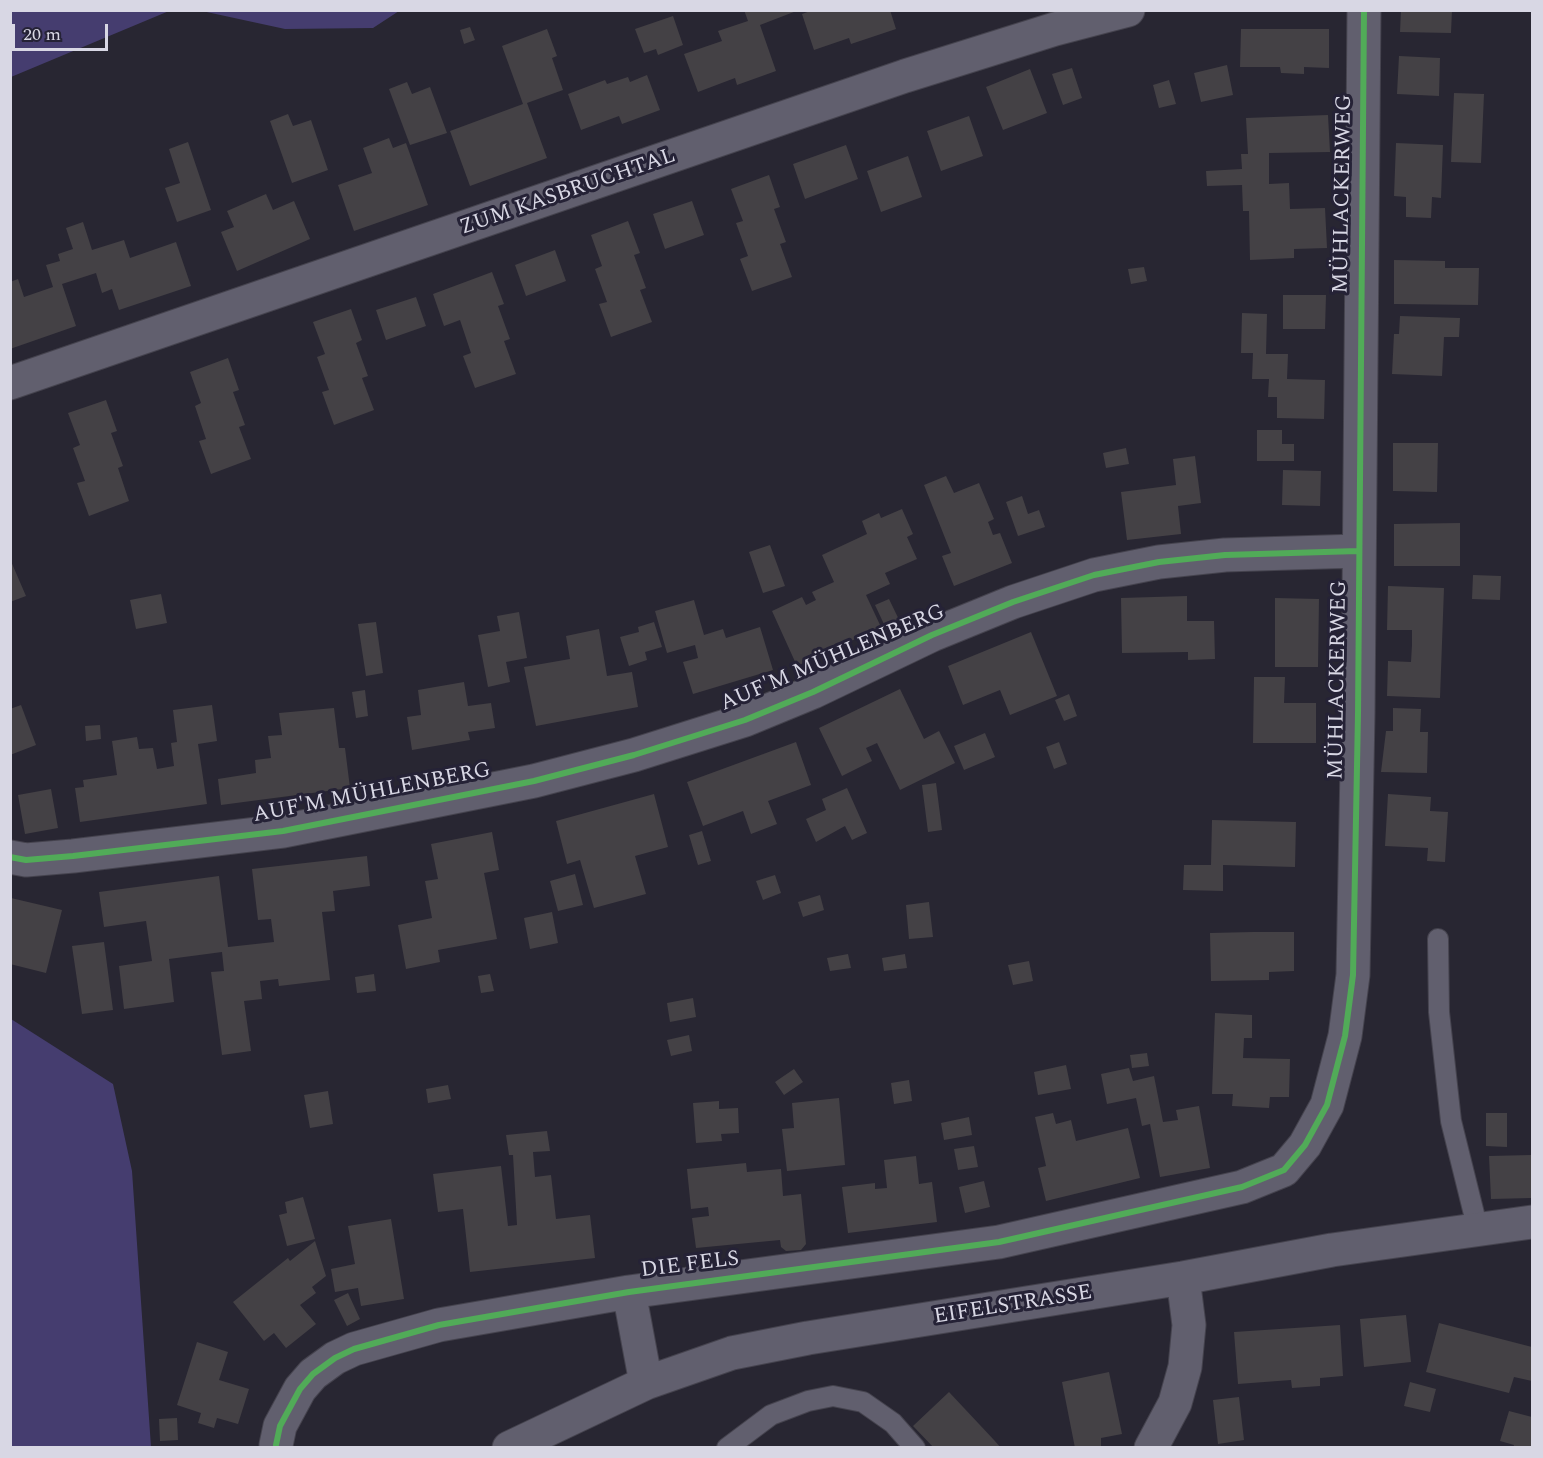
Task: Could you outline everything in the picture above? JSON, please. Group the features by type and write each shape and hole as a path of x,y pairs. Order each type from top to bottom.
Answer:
{"street":[{"name":"ZUM KASBRUCHTAL","path":"10,384 905,76 1055,29 1128,10"},
{"name":"MÜHLACKERWEG","path":"1161,1204 1242,1186 1284,1170 1305,1145 1327,1105 1345,1036 1353,975 1358,714 1364,10"},
{"name":"AUF'M MÜHLENBERG","path":"10,857 27,860 74,856 283,831 534,781 634,755 746,720 813,692 942,631 1013,602 1094,575 1159,562 1226,555 1358,551"},
{"name":"DIE FELS","path":"276,1446 280,1426 300,1389 313,1374 335,1358 354,1349 439,1325 629,1292 999,1242 1161,1204"},
{"name":"EIFELSTRASSE","path":"509,1448 646,1383 732,1353 808,1338 1183,1278 1332,1250 1533,1222"},
{"path":"1152,1448 1175,1403 1185,1367 1189,1325 1183,1278"},
{"name":"DIE FELS","path":"629,1292 646,1383"}],"lane":[{"path":"1438,939 1439,1012 1451,1121 1478,1230"},
{"path":"727,1448 771,1415 807,1401 833,1396 863,1402 892,1423 915,1448"}],"shaded area":[{"path":"11,10 169,10 169,11 11,77"},
{"path":"202,11 399,11 373,28 285,29"},
{"path":"11,1019 113,1084 132,1171 151,1447 11,1447"}],"building":[{"path":"744,10 799,10 760,25 776,71 737,85 735,78 698,92 684,54 722,41 718,31 748,21"},
{"path":"813,10 890,10 896,29 851,44 849,38 814,50 802,14"},
{"path":"1401,10 1452,10 1451,33 1400,32"},
{"path":"673,16 683,45 658,55 656,49 644,53 635,29"},
{"path":"470,27 475,40 464,44 460,30"},
{"path":"547,29 557,56 552,58 563,90 527,103 547,158 470,186 450,131 523,104 502,46"},
{"path":"1241,29 1329,29 1329,68 1304,67 1304,74 1281,73 1280,67 1240,67"},
{"path":"1399,56 1440,58 1439,96 1397,94"},
{"path":"1227,65 1233,95 1201,102 1194,73"},
{"path":"1072,68 1082,98 1063,105 1052,74"},
{"path":"1030,69 1047,113 1003,130 986,87"},
{"path":"647,75 660,110 622,124 619,116 581,130 568,94 605,80 607,84 628,77 630,82"},
{"path":"1169,80 1176,104 1159,108 1153,85"},
{"path":"407,82 412,94 430,87 447,133 410,145 389,89"},
{"path":"1454,93 1484,94 1481,163 1451,162"},
{"path":"288,114 293,126 311,120 328,170 292,183 270,121"},
{"path":"1328,115 1330,152 1269,153 1269,184 1289,183 1290,209 1325,208 1327,248 1294,249 1294,258 1250,260 1249,211 1243,211 1242,185 1207,186 1206,171 1242,169 1241,154 1248,154 1246,118"},
{"path":"969,116 983,156 941,171 927,131"},
{"path":"389,138 393,148 406,143 428,205 354,231 338,185 372,173 363,148"},
{"path":"188,142 211,210 177,222 165,188 180,183 169,149"},
{"path":"1396,143 1443,145 1441,198 1432,197 1431,218 1406,217 1406,197 1394,196"},
{"path":"846,145 858,179 805,199 793,164"},
{"path":"908,156 922,197 881,212 867,171"},
{"path":"769,175 780,207 774,209 786,242 780,244 792,277 752,291 740,259 748,256 736,223 743,221 731,189"},
{"path":"266,194 273,210 294,201 310,239 237,271 221,232 234,227 227,211"},
{"path":"692,201 704,235 665,249 653,214"},
{"path":"628,221 640,253 634,255 646,288 640,290 652,322 611,337 599,304 607,302 595,269 602,266 591,235"},
{"path":"83,222 92,250 124,240 130,258 176,242 191,286 119,310 112,289 102,293 96,273 62,284 76,326 10,349 10,282 18,279 24,297 53,287 46,265 60,261 58,254 73,249 66,228"},
{"path":"555,250 566,281 526,296 515,265"},
{"path":"1394,260 1445,261 1445,268 1479,268 1478,305 1394,304"},
{"path":"1144,267 1147,281 1131,284 1128,269"},
{"path":"492,272 504,304 498,306 510,339 504,341 516,374 475,388 463,356 471,353 460,320 444,326 433,294"},
{"path":"1283,295 1326,295 1325,329 1283,329"},
{"path":"416,297 426,326 386,340 376,310"},
{"path":"351,309 362,340 356,343 368,376 362,378 374,410 334,425 322,392 329,390 317,357 325,354 313,322"},
{"path":"1242,313 1267,314 1266,354 1288,354 1287,379 1325,380 1324,419 1277,418 1277,397 1268,397 1269,379 1252,379 1253,353 1241,353"},
{"path":"1400,316 1460,318 1459,337 1444,337 1442,376 1392,374 1394,334 1399,334"},
{"path":"228,358 239,390 233,392 245,425 239,427 251,459 211,474 199,441 206,439 195,406 201,403 190,372"},
{"path":"106,400 117,431 111,433 123,466 118,468 129,501 89,516 77,483 85,481 73,448 80,445 68,413"},
{"path":"1257,430 1282,430 1282,444 1294,444 1294,461 1257,461"},
{"path":"1393,443 1438,443 1437,492 1393,491"},
{"path":"1126,448 1129,464 1106,468 1103,453"},
{"path":"1195,456 1201,503 1178,506 1181,534 1127,540 1121,492 1176,485 1173,459"},
{"path":"1283,470 1321,471 1320,506 1282,505"},
{"path":"946,476 954,493 979,483 994,519 988,522 993,535 1000,533 1012,563 954,586 942,556 951,553 924,485"},
{"path":"1022,496 1028,514 1039,510 1045,527 1018,536 1006,502"},
{"path":"902,509 913,534 907,537 917,559 885,573 890,584 866,595 881,627 797,666 772,611 802,597 806,605 816,600 812,592 834,582 822,555 867,534 862,521 879,513 881,518"},
{"path":"1460,523 1460,566 1394,566 1394,524"},
{"path":"770,545 785,586 763,593 749,552"},
{"path":"10,559 26,596 10,602"},
{"path":"1473,575 1501,576 1500,600 1472,599"},
{"path":"1388,586 1444,588 1440,698 1387,696 1388,661 1411,662 1412,645 1412,630 1387,630"},
{"path":"161,594 167,623 136,629 130,600"},
{"path":"1187,596 1187,621 1214,621 1215,659 1188,660 1188,652 1122,653 1121,598"},
{"path":"1275,598 1319,599 1318,667 1275,667"},
{"path":"889,599 904,630 890,637 875,605"},
{"path":"694,600 704,635 723,629 726,638 760,627 773,670 693,694 683,662 698,658 695,645 667,653 655,611"},
{"path":"519,612 527,658 506,662 510,682 488,687 478,635 500,631 497,616"},
{"path":"376,622 383,673 366,676 358,624"},
{"path":"654,622 662,647 645,652 647,660 629,666 620,637 639,632 638,627"},
{"path":"599,629 607,676 632,672 638,707 536,726 524,667 570,659 566,636"},
{"path":"1031,632 1057,696 1010,715 1000,690 963,705 948,666"},
{"path":"1254,677 1285,677 1284,703 1316,703 1316,743 1253,743"},
{"path":"464,682 468,706 491,703 495,728 468,732 470,740 412,750 407,717 421,715 418,690"},
{"path":"900,689 924,739 939,731 955,763 900,790 877,743 866,748 872,761 842,776 819,728"},
{"path":"365,690 368,716 356,718 352,692"},
{"path":"1069,694 1077,716 1064,721 1055,700"},
{"path":"21,705 36,745 10,755 10,709"},
{"path":"212,705 217,741 198,744 207,804 80,822 75,788 84,787 83,780 117,775 112,741 137,737 139,749 153,748 157,769 174,766 171,743 177,742 173,710"},
{"path":"334,708 339,748 345,748 350,788 221,805 218,779 256,773 255,760 271,758 268,736 282,735 279,713"},
{"path":"1393,708 1421,709 1420,732 1428,732 1427,773 1381,772 1386,731 1393,731"},
{"path":"100,725 101,739 86,741 85,726"},
{"path":"985,733 995,757 964,770 954,746"},
{"path":"796,742 811,785 768,801 777,824 751,834 743,811 703,826 687,782"},
{"path":"1059,742 1067,764 1054,769 1046,747"},
{"path":"936,783 942,830 928,832 922,785"},
{"path":"847,788 867,833 852,840 845,826 816,842 806,819 826,810 822,799"},
{"path":"51,789 58,828 25,834 18,795"},
{"path":"654,794 668,847 635,856 646,894 594,908 580,860 567,864 556,821"},
{"path":"1388,794 1431,797 1430,811 1448,812 1445,862 1427,861 1428,848 1385,846"},
{"path":"1212,820 1296,822 1295,867 1223,865 1223,891 1183,890 1184,865 1211,865"},
{"path":"702,831 711,861 698,865 689,835"},
{"path":"492,832 499,870 484,873 497,939 438,950 440,962 406,969 398,925 432,918 425,881 438,879 431,844"},
{"path":"367,856 370,886 333,891 335,911 322,912 330,980 279,986 278,979 260,981 262,999 244,1001 251,1051 222,1055 211,972 224,971 222,952 169,959 174,1002 124,1009 119,966 152,961 146,921 104,927 99,892 219,876 228,947 274,942 271,919 258,920 252,869"},
{"path":"575,874 583,905 558,911 550,881"},
{"path":"775,875 781,893 763,900 756,881"},
{"path":"820,895 824,910 803,917 798,902"},
{"path":"11,898 62,910 46,973 10,964"},
{"path":"929,902 933,937 909,939 906,905"},
{"path":"552,912 558,943 530,949 524,918"},
{"path":"1294,932 1294,971 1269,972 1269,980 1211,981 1210,933"},
{"path":"104,942 113,1010 82,1014 72,946"},
{"path":"848,954 851,968 830,971 827,958"},
{"path":"905,954 907,968 884,971 882,958"},
{"path":"1029,961 1033,981 1013,985 1008,965"},
{"path":"374,974 376,991 357,993 355,977"},
{"path":"490,974 494,991 481,993 478,976"},
{"path":"693,998 696,1017 670,1022 667,1003"},
{"path":"1215,1013 1252,1015 1252,1038 1244,1038 1243,1058 1290,1059 1289,1097 1270,1097 1269,1108 1232,1106 1233,1094 1212,1094"},
{"path":"689,1035 692,1051 671,1056 667,1040"},
{"path":"1147,1053 1149,1066 1132,1068 1130,1055"},
{"path":"1066,1065 1071,1089 1038,1095 1034,1072"},
{"path":"1129,1068 1133,1081 1154,1076 1163,1122 1178,1120 1176,1110 1199,1106 1210,1168 1160,1177 1150,1124 1142,1126 1136,1098 1107,1104 1101,1074"},
{"path":"794,1069 803,1082 784,1095 775,1082"},
{"path":"909,1080 912,1101 894,1104 891,1083"},
{"path":"448,1085 451,1099 428,1103 426,1089"},
{"path":"328,1091 333,1124 310,1128 304,1095"},
{"path":"839,1098 845,1165 787,1171 782,1129 794,1128 792,1103"},
{"path":"719,1101 719,1109 738,1108 739,1133 721,1134 722,1141 696,1143 693,1103"},
{"path":"1053,1113 1056,1124 1071,1120 1076,1141 1128,1128 1140,1178 1046,1201 1038,1168 1046,1166 1035,1117"},
{"path":"1486,1113 1507,1113 1507,1147 1486,1146"},
{"path":"969,1117 972,1135 944,1140 941,1123"},
{"path":"547,1131 550,1151 533,1152 535,1177 551,1175 556,1219 590,1215 595,1258 470,1272 463,1209 438,1212 433,1174 501,1166 508,1226 517,1225 513,1155 509,1155 506,1135"},
{"path":"974,1146 978,1167 958,1170 954,1149"},
{"path":"1531,1155 1532,1198 1491,1199 1489,1156"},
{"path":"916,1156 919,1184 932,1182 937,1222 848,1233 842,1187 875,1183 875,1189 887,1188 884,1160"},
{"path":"746,1163 747,1172 781,1169 783,1196 801,1194 806,1244 801,1250 786,1251 781,1247 780,1240 696,1248 692,1218 709,1216 708,1207 691,1209 687,1169"},
{"path":"984,1181 990,1207 965,1213 959,1187"},
{"path":"303,1197 315,1239 287,1246 279,1215 287,1213 285,1202"},
{"path":"391,1219 404,1299 361,1306 358,1288 335,1292 331,1269 355,1264 348,1226"},
{"path":"315,1241 326,1276 312,1287 316,1293 300,1305 316,1324 286,1348 274,1333 264,1341 233,1302 288,1258 290,1261"},
{"path":"348,1293 360,1319 347,1326 334,1300"},
{"path":"1406,1315 1411,1362 1364,1367 1360,1319"},
{"path":"1439,1323 1532,1347 1532,1381 1514,1377 1509,1393 1426,1372"},
{"path":"1340,1325 1343,1376 1320,1378 1320,1386 1292,1388 1291,1380 1238,1384 1234,1332"},
{"path":"197,1342 228,1352 219,1380 249,1389 238,1424 217,1418 214,1428 198,1423 201,1413 177,1405"},
{"path":"1109,1372 1122,1434 1101,1438 1101,1448 1075,1448 1062,1382"},
{"path":"1410,1382 1436,1389 1430,1412 1404,1406"},
{"path":"949,1392 1001,1448 934,1448 913,1426"},
{"path":"1239,1397 1244,1440 1218,1444 1213,1400"},
{"path":"1509,1411 1532,1417 1532,1448 1513,1448 1514,1445 1500,1441"},
{"path":"177,1418 178,1440 160,1441 159,1419"}],"cycle path":[{"path":"276,1445 280,1426 300,1389 313,1374 335,1358 354,1349 439,1325 629,1292 999,1242 1242,1187 1284,1170 1305,1145 1327,1105 1345,1036 1353,975 1358,714 1364,10"},
{"path":"10,857 26,860 73,856 283,831 534,781 634,755 745,720 813,692 932,635 1013,602 1094,575 1159,562 1225,555 1358,551"}]}
